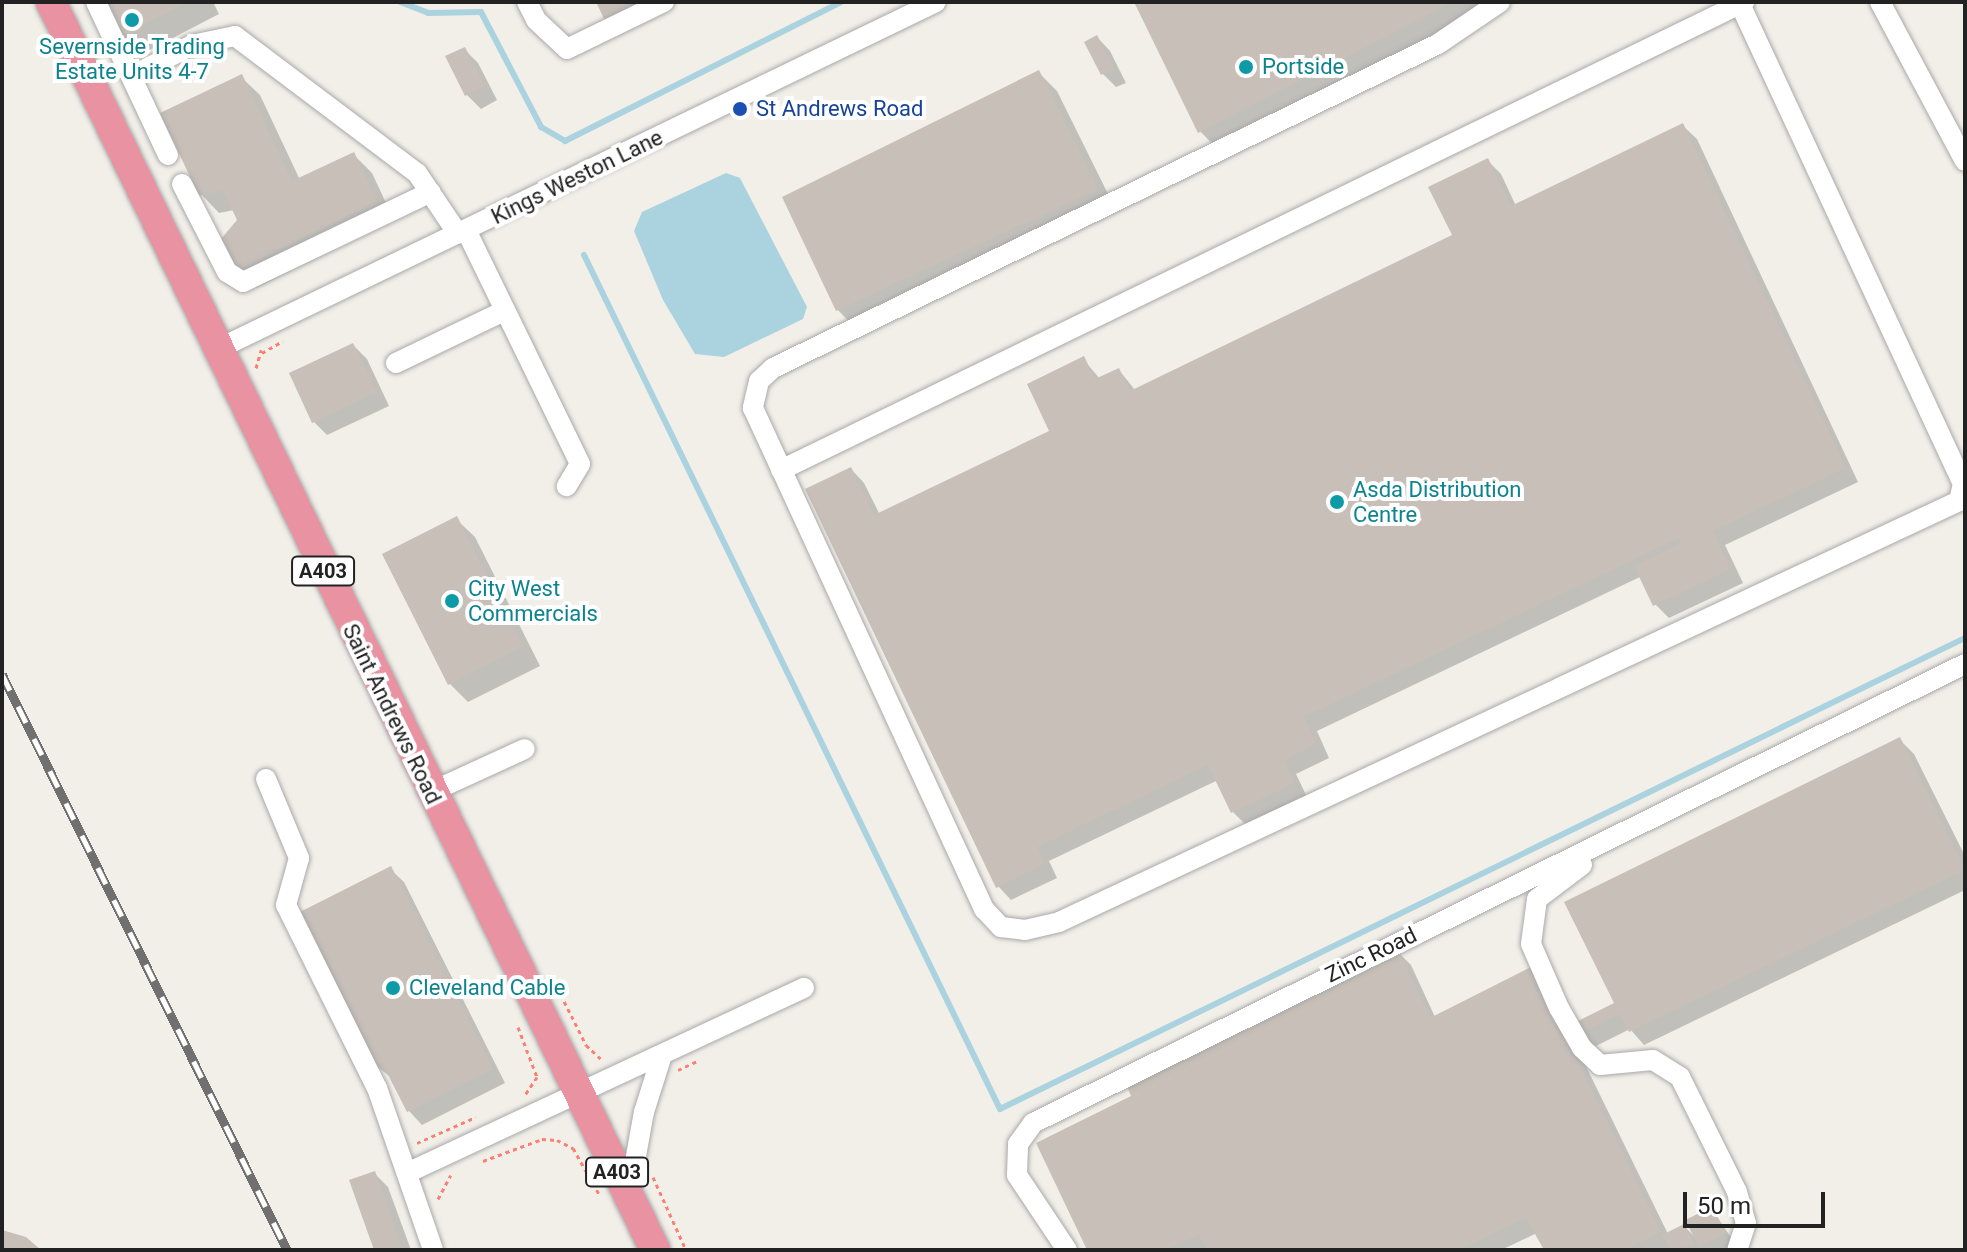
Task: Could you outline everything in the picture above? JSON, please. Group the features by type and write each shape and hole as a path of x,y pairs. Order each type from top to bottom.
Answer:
{"highway":[{"name":"Saint Andrews Road","path":"51,2 578,1095 615,1198 655,1250"}],"street":[{"path":"96,2 168,155"},
{"path":"527,2 536,20 567,49 664,2"},
{"name":"Kings Weston Lane","path":"218,349 936,2"},
{"path":"781,470 1742,3 1963,484 1964,496 1924,520 1059,922 1013,930 992,921 781,470 752,400 759,381 773,368 1438,44 1500,2"},
{"path":"1880,2 1965,161"},
{"path":"132,76 192,45 235,36 417,173 462,232 580,464 567,486"},
{"path":"182,184 227,272 243,282 431,192"},
{"path":"396,363 504,311"},
{"name":"Zinc Road","path":"1067,1250 1017,1175 1018,1144 1033,1123 1965,664"},
{"name":"Zinc Road","path":"1737,1250 1746,1223 1737,1192 1680,1077 1653,1060 1600,1065 1582,1048 1531,944 1537,899 1560,877 1842,724"},
{"path":"431,792 525,749"},
{"path":"266,779 299,858 286,905 377,1088 433,1250"},
{"path":"407,1173 804,988"},
{"path":"615,1198 662,1055"}],"path":[{"path":"252,333 262,353 256,366 260,379"},
{"path":"551,976 586,1045 607,1062 610,1079"},
{"path":"669,1077 702,1059"},
{"path":"399,1150 481,1115"},
{"path":"470,1166 542,1139 557,1140 573,1148 615,1198"},
{"path":"423,1219 433,1216 440,1188 460,1171"},
{"path":"651,1173 686,1250"}],"water":[{"path":"726,173 740,178 807,307 803,319 724,357 695,354 663,300 634,231 642,212"}],"building":[{"name":"Severnside Trading Estate Units 4-7","path":"101,2 189,2 119,37"},
{"path":"596,2 644,2 605,21"},
{"name":"Portside","path":"1134,2 1453,2 1198,133"},
{"path":"1097,35 1114,69 1101,75 1084,42"},
{"path":"465,47 485,86 465,96 445,56"},
{"path":"1039,70 1098,189 836,311 782,197"},
{"path":"242,74 292,181 354,152 377,201 236,270 221,239 237,220 223,190 199,196 160,113"},
{"name":"Asda Distribution Centre","path":"1683,123 1846,468 1713,531 1731,569 1653,606 1634,566 1681,543 1679,538 1304,717 1317,744 1284,760 1295,783 1231,813 1208,765 1037,847 1045,864 996,888 805,489 851,467 874,515 1049,431 1027,384 1084,356 1095,379 1119,368 1130,391 1452,235 1428,187 1488,158 1511,206"},
{"path":"353,343 377,392 312,423 289,373"},
{"name":"City West Commercials","path":"457,516 523,647 448,685 382,554"},
{"path":"1900,737 1965,870 1629,1032 1619,1014 1567,1040 1661,1232 1626,1250 1544,1250 1526,1218 1460,1250 1207,1250 1199,1234 1166,1250 1087,1250 1036,1143 1131,1096 1125,1082 1398,949 1430,1018 1531,967 1562,1029 1614,1003 1564,902"},
{"name":"Cleveland Cable","path":"391,866 493,1069 407,1112 382,1063 374,1067 296,914"},
{"path":"375,1171 403,1250 374,1250 349,1180"},
{"path":"1712,1207 1726,1233 1699,1247 1685,1220"},
{"path":"1684,1224 1695,1245 1670,1250 1662,1235"},
{"path":"2,1230 26,1237 41,1250 2,1250"}],"waterway":[{"path":"400,2 428,13 481,12 541,127 565,141 841,2"},
{"path":"584,255 1000,1109 1965,638"}],"railway":[{"path":"2,674 287,1250"}],"place":[{"name":"Severnside Trading Estate Units 4-7","path":"132,20"},
{"name":"Portside","path":"1246,67"},
{"name":"St Andrews Road","path":"740,109"},
{"name":"Asda Distribution Centre","path":"1337,502"},
{"name":"City West Commercials","path":"452,601"},
{"name":"Cleveland Cable","path":"393,988"}]}
